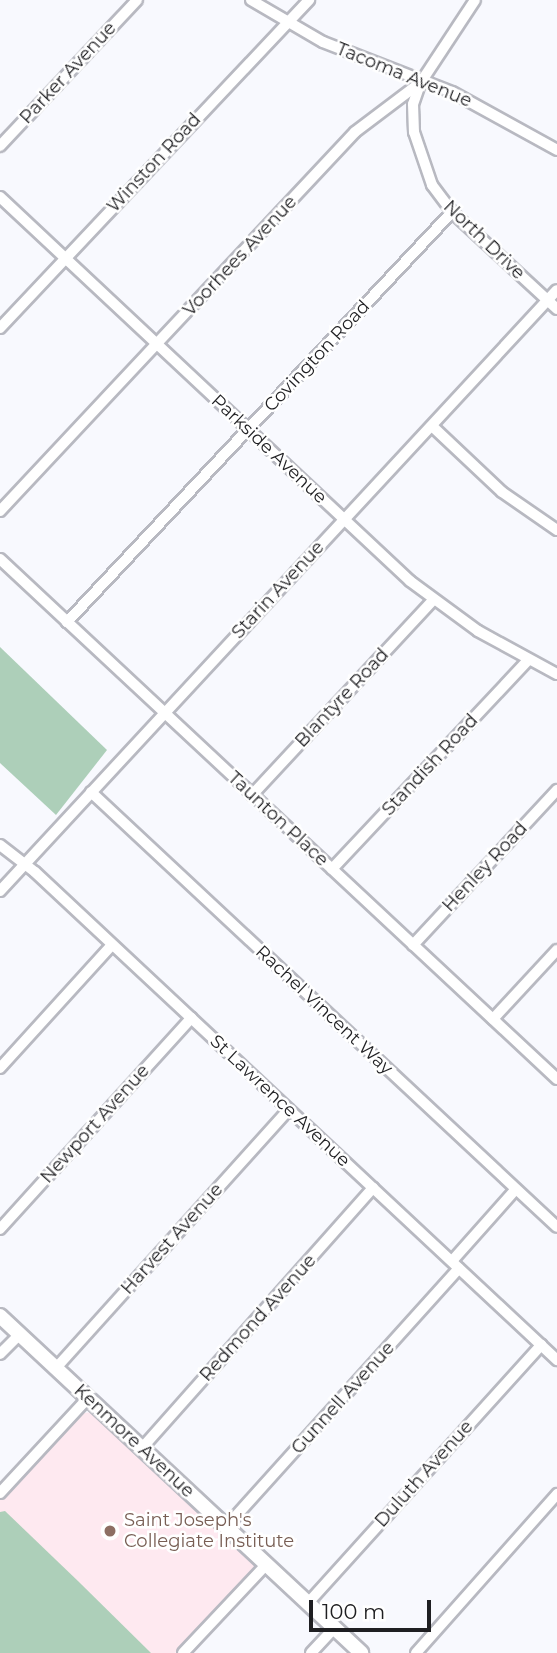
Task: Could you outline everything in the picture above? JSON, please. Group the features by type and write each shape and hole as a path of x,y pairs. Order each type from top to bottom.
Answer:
{"main road":[{"name":"Kenmore Avenue","path":"0,1316 361,1653"}],"street":[{"name":"Parker Avenue","path":"0,146 136,0"},
{"name":"Tacoma Avenue","path":"251,0 342,52 496,113 557,150"},
{"name":"Winston Road","path":"0,328 254,55 290,24 309,0"},
{"name":"Voorhees Avenue","path":"0,511 355,131 421,82 475,0"},
{"name":"North Drive","path":"421,82 413,104 416,149 432,185 452,212 557,309"},
{"name":"Parkside Avenue","path":"0,197 433,600 528,660 557,674"},
{"name":"Covington Road","path":"67,622 452,212"},
{"name":"Starin Avenue","path":"0,891 557,290"},
{"path":"432,426 502,492 557,530"},
{"name":"Taunton Place","path":"0,559 557,1079"},
{"name":"Blantyre Road","path":"252,795 433,600"},
{"name":"Standish Road","path":"332,869 528,660"},
{"name":"Henley Road","path":"413,945 557,790"},
{"name":"Rachel Vincent Way","path":"91,792 557,1227"},
{"name":"St Lawrence Avenue","path":"0,845 191,1018 557,1360"},
{"path":"0,1068 112,945"},
{"path":"493,1019 557,950"},
{"name":"Newport Avenue","path":"0,1230 191,1018"},
{"name":"Harvest Avenue","path":"56,1368 289,1109"},
{"name":"Redmond Avenue","path":"142,1448 373,1188"},
{"name":"Gunnell Avenue","path":"226,1527 455,1265 516,1189"},
{"path":"0,1354 20,1334"},
{"name":"Duluth Avenue","path":"308,1603 541,1345"},
{"path":"0,1493 88,1398"},
{"path":"415,1653 557,1494"},
{"path":"183,1653 266,1565"},
{"path":"311,1653 334,1628"}],"shaded area":[{"name":"Saint Joseph's Collegiate Institute","path":"92,1412 254,1562 254,1569 175,1653 0,1653 0,1500 84,1413"}],"green space":[{"path":"0,647 107,750 56,815 0,763"},
{"path":"5,1511 151,1653 0,1653 0,1512"}],"place":[{"name":"Saint Joseph's Collegiate Institute","path":"110,1531"}]}
